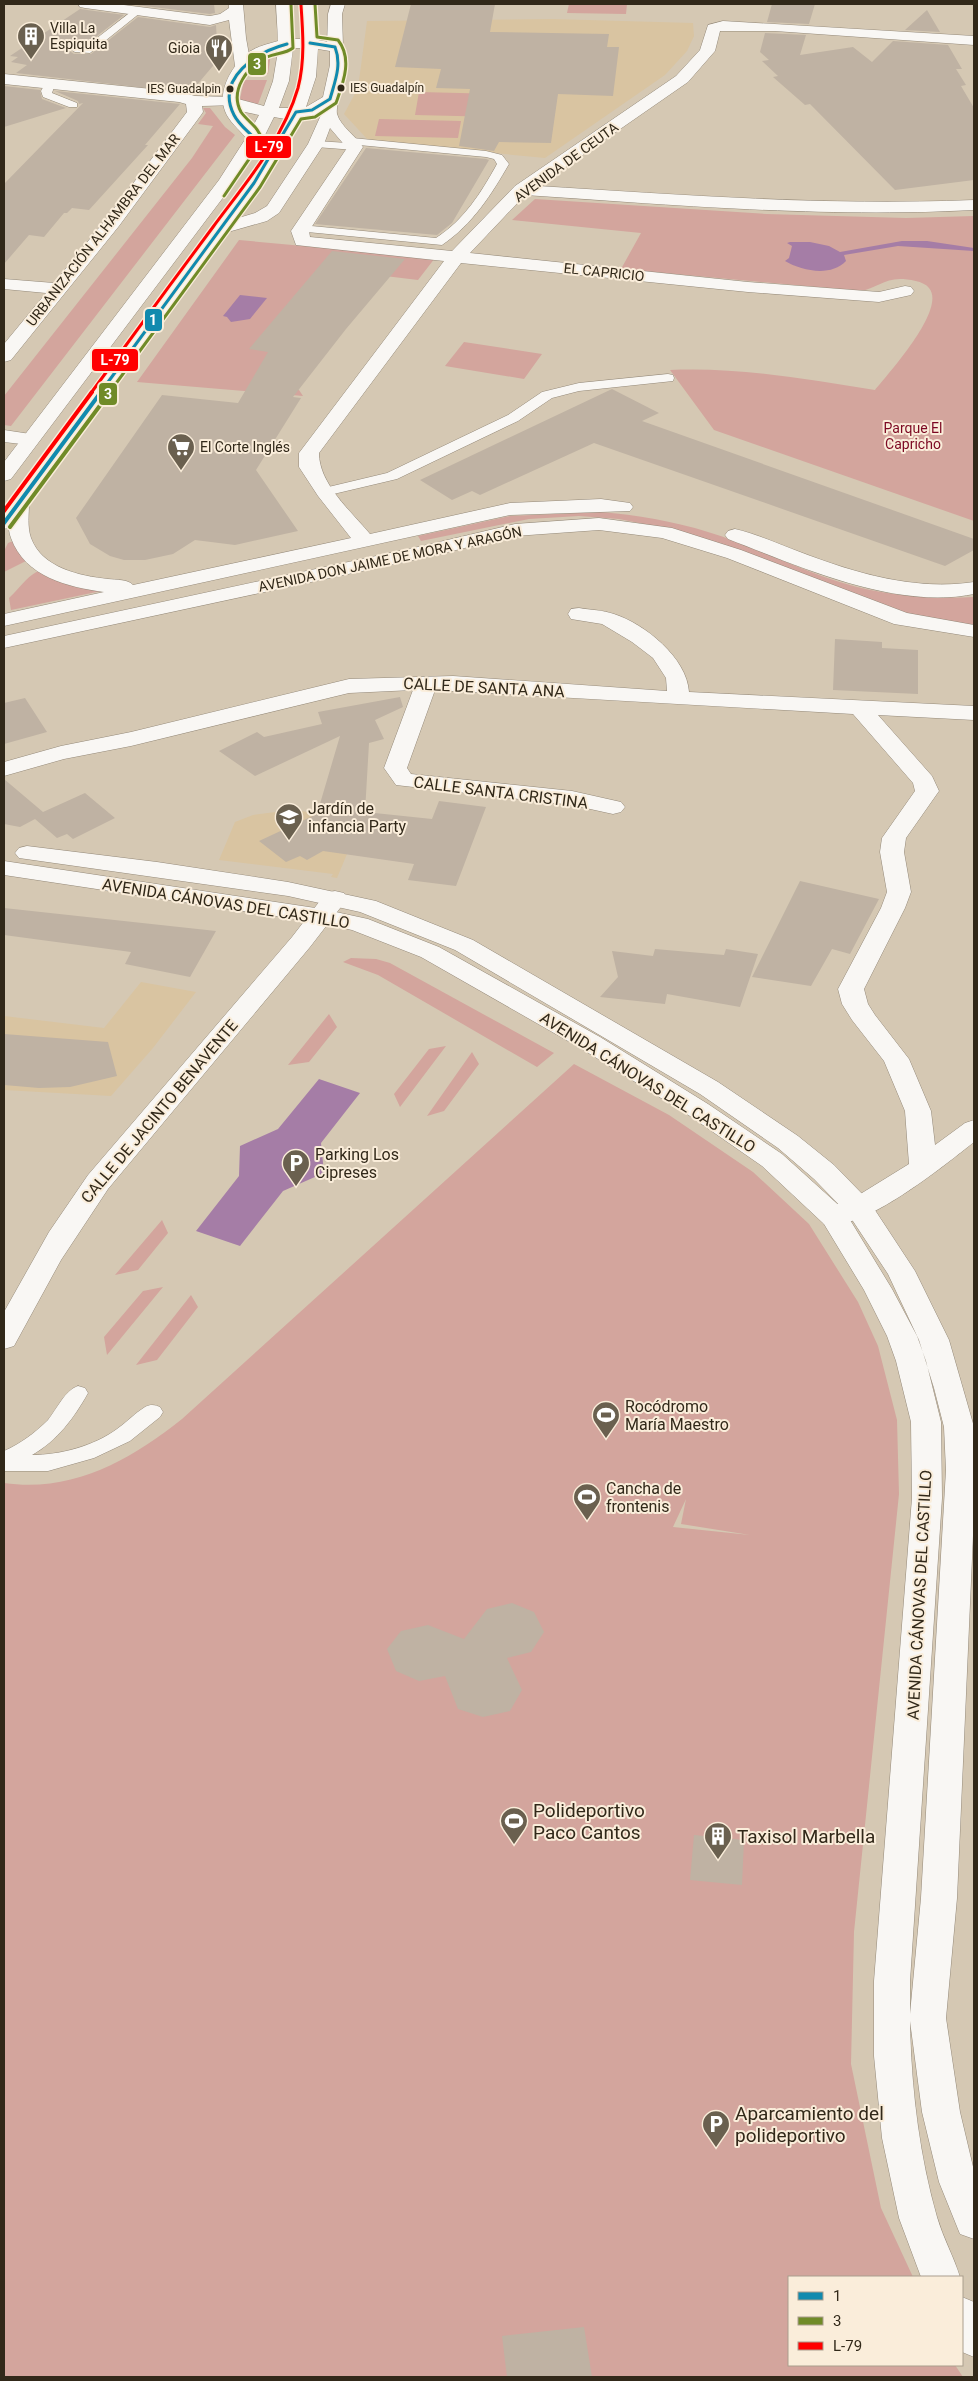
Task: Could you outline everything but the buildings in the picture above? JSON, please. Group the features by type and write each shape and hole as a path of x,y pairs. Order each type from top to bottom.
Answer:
{"street":[{"path":"85,4 210,21 225,18 236,7"},
{"path":"4,475 10,458 30,438 225,183 255,139 269,111 281,78 286,44 283,4"},
{"path":"4,523 221,229 304,111 310,43 308,6 336,9 335,48 339,57 330,108 316,144 272,209 261,217 221,229"},
{"path":"236,7 238,38 243,66"},
{"path":"210,21 238,38"},
{"name":"AVENIDA DE CEUTA","path":"364,540 325,492 309,467 309,453 456,257 521,190 682,79 707,52 715,27 727,25 775,27 974,41"},
{"path":"255,139 235,116 231,102 233,84 243,66 266,49 286,44 310,43 335,48"},
{"path":"4,80 181,97 194,101 231,102 250,110 304,111 330,108"},
{"name":"URBANIZACIÓN ALHAMBRA DEL MAR","path":"4,356 112,222 195,112 194,101"},
{"path":"302,235 353,144 340,131 330,108"},
{"path":"521,190 828,206 912,208 974,205"},
{"name":"EL CAPRICIO","path":"302,235 456,257 748,287 879,296 905,291"},
{"path":"4,284 58,289"},
{"path":"4,436 30,438"},
{"path":"19,502 21,537 33,559 66,578 103,586 148,588"},
{"name":"AVENIDA DON JAIME DE MORA Y ARAGÓN","path":"4,620 510,509 601,505 646,510 714,527 843,576 916,589 971,589"},
{"name":"AVENIDA DON JAIME DE MORA Y ARAGÓN","path":"4,642 408,555 515,530 599,524 666,532 734,554 902,620 974,632"},
{"path":"580,614 608,619 640,638 661,654 677,678 678,698"},
{"name":"CALLE DE SANTA ANA","path":"4,769 61,753 131,739 350,686 426,683 974,713"},
{"name":"CALLE SANTA CRISTINA","path":"426,683 395,768 404,780 572,798 613,807"},
{"path":"859,707 924,781 928,791 894,838 892,852 899,892 893,908 851,988 855,1004 865,1020 896,1058 918,1111 923,1167"},
{"name":"AVENIDA CÁNOVAS DEL CASTILLO","path":"4,850 157,869 328,907 359,924 430,952 591,1042 699,1110 846,1213 901,1271 934,1340 959,1427 961,1470 941,1858 928,2018 941,2112 958,2182 974,2220"},
{"name":"AVENIDA CÁNOVAS DEL CASTILLO","path":"4,868 328,907"},
{"name":"CALLE DE JACINTO BENAVENTE","path":"4,1339 40,1269 67,1224 98,1182 328,907"},
{"path":"846,1213 923,1167 974,1129"},
{"name":"AVENIDA CÁNOVAS DEL CASTILLO","path":"846,1213 878,1289 902,1336 911,1360 926,1422 927,1498 892,1981 892,2056 901,2138 918,2218 941,2276"},
{"path":"963,2318 974,2337"}],"lane":[{"path":"75,49 86,50 136,11"},
{"path":"50,84 47,88 47,95 73,106"},
{"path":"302,235 438,242 454,233 488,192 503,164 498,157 486,154 353,144 316,144"},
{"path":"325,492 392,476 513,418 547,394 579,387 668,378"},
{"path":"4,1461 24,1451 48,1434 64,1416 78,1393"},
{"path":"4,1461 48,1463 87,1453 122,1436 153,1412"}],"shaded area":[{"path":"552,19 693,23 694,36 687,51 665,75 545,158 369,141 344,114 358,88 367,21"},
{"path":"902,241 927,241 974,248 974,251 898,246 844,255 846,261 840,266 825,271 808,270 785,261 789,258 792,246 787,243 790,242 810,242 829,246 840,252"},
{"path":"240,295 267,298 250,319 231,322 227,317 223,316"},
{"name":"Jardín de infancia Party","path":"291,810 362,818 337,878 331,877 333,874 219,860 235,822 253,815"},
{"path":"141,982 196,992 153,1048 111,1096 4,1090 4,1016 104,1028"},
{"path":"319,1079 360,1093 321,1143 324,1173 283,1191 240,1246 196,1231 239,1176 240,1146 278,1129"}],"green space":[{"path":"569,4 627,4 626,14 567,13"},
{"path":"271,53 268,74 247,74 259,58"},
{"path":"244,80 267,80 257,107 240,99"},
{"path":"419,92 541,95 538,118 415,115"},
{"path":"203,108 210,108 225,127 235,135 11,426 4,425 4,396 192,158 213,126 198,124 206,113"},
{"path":"379,119 461,121 458,138 375,136"},
{"name":"Parque El Capricho","path":"535,199 766,214 906,218 974,216 974,521 714,430 670,370 747,372 875,390 914,341 930,311 932,298 927,286 911,280 894,279 860,291 621,269 641,233 512,220"},
{"path":"239,240 435,258 418,280 385,276 268,352 291,386 299,390 303,396 137,382"},
{"path":"464,342 542,354 524,379 445,366"},
{"path":"600,512 655,519 695,528 843,583 875,591 908,596 974,597 974,625 923,617 884,607 684,532 619,519 579,516 529,519 421,541 418,536 510,516"},
{"path":"13,541 26,561 4,572 4,551 8,543"},
{"path":"38,571 101,591 11,610 9,598 26,580"},
{"path":"351,958 376,959 390,963 554,1053 537,1067 378,975 343,962"},
{"path":"329,1014 337,1027 309,1062 288,1065"},
{"path":"446,1046 400,1107 394,1094 429,1049"},
{"path":"472,1052 479,1064 444,1111 427,1116"},
{"path":"574,1064 669,1115 753,1172 809,1224 858,1302 878,1346 897,1420 899,1494 854,1932 851,2064 881,2208 913,2276 788,2276 788,2366 956,2366 963,2377 4,2377 4,1483 29,1485 54,1483 77,1478 121,1460 182,1419","holes":["686,1499 681,1524 750,1535 673,1527"]},
{"path":"162,1220 168,1233 138,1270 115,1275"},
{"path":"163,1287 107,1355 104,1337 143,1291"},
{"path":"191,1295 198,1307 157,1360 136,1365"}],"transit line":[{"name":"3","path":"224,196 262,140 261,135 240,109 237,93 239,85 248,72 261,61 268,57 288,52 293,48 291,4"},
{"name":"3","path":"10,527 260,187 301,119 315,117 336,103 345,70 345,53 343,46 338,40 317,37 315,4"},
{"name":"L-79","path":"4,511 248,179 280,129 293,102 301,73 303,48 301,5"},
{"name":"1","path":"296,112 312,110 330,99 337,73 339,60 335,47 310,43"},
{"name":"1","path":"255,139 233,113 229,100 230,87 235,76 253,59 275,47 287,44"},
{"name":"1","path":"4,523 254,183 296,112"}],"place":[{"name":"Villa La Espiquita","path":"31,60"},
{"name":"Gioia","path":"219,72"},
{"name":"IES Guadalpín","path":"341,88"},
{"name":"IES Guadalpin","path":"230,89"},
{"name":"El Corte Inglés","path":"181,471"},
{"name":"Jardín de infancia Party","path":"289,841"},
{"name":"Parking Los Cipreses","path":"296,1187"},
{"name":"Rocódromo María Maestro","path":"606,1439"},
{"name":"Cancha de frontenis","path":"587,1521"},
{"name":"Polideportivo Paco Cantos","path":"514,1845"},
{"name":"Taxisol Marbella","path":"718,1860"},
{"name":"Aparcamiento del polideportivo","path":"716,2148"}]}
